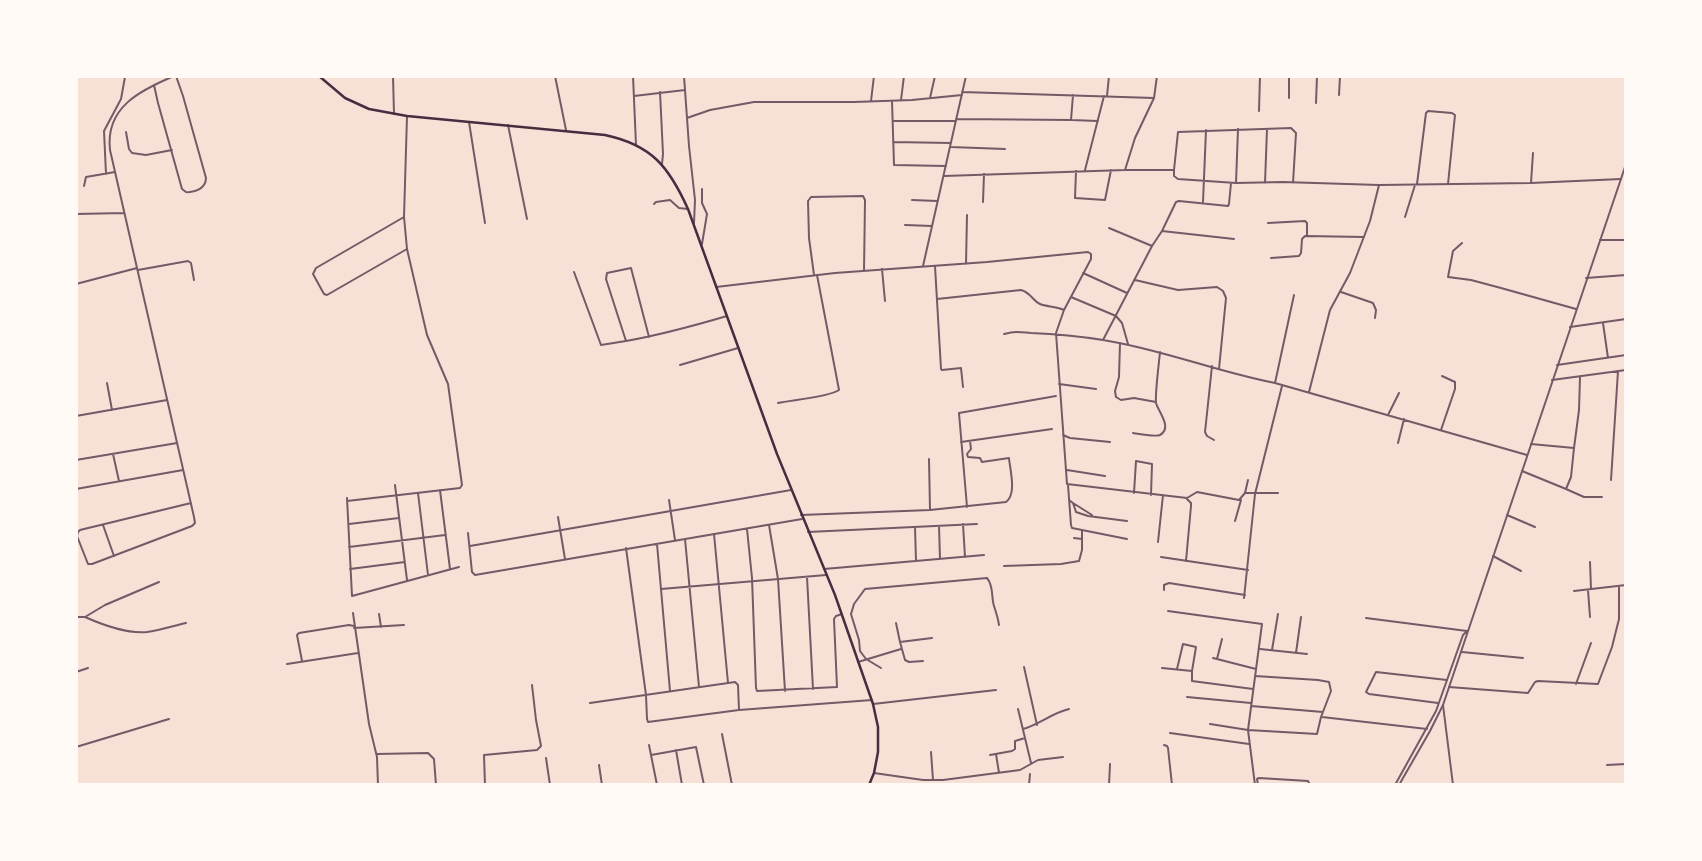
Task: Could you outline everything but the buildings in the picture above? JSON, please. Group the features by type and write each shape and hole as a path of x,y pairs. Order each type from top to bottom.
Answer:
{"main road":[{"path":"320,76 345,98 362,107 407,116 605,135 636,145 662,164 677,184 688,208 791,490 842,614 872,700 878,736 878,752 874,773 869,785"}],"street":[{"path":"154,85 184,191 192,192 203,187 206,178 183,96 175,76 154,85 129,100 112,126 109,141 166,400 177,443 191,503 194,520 192,526 89,564 78,538 77,534 80,530 191,503"},
{"path":"392,76 394,114"},
{"path":"555,76 566,130"},
{"path":"633,76 636,145"},
{"path":"684,76 695,200 694,226"},
{"path":"871,101 874,76"},
{"path":"901,100 904,76"},
{"path":"930,98 935,76"},
{"path":"923,266 966,76"},
{"path":"1085,170 1109,76"},
{"path":"1125,170 1135,138 1154,98 1157,76"},
{"path":"1258,111 1260,76"},
{"path":"1289,76 1289,98"},
{"path":"1316,103 1317,76"},
{"path":"1339,95 1340,76"},
{"path":"106,174 104,131 121,99 125,77"},
{"path":"634,96 685,90"},
{"path":"660,92 662,164"},
{"path":"687,118 710,110 754,102 892,101 962,93 1154,98"},
{"path":"1071,120 1073,95"},
{"path":"892,101 894,166 946,166"},
{"path":"1405,217 1416,184 1428,110 1455,115 1448,184"},
{"path":"407,116 404,217 407,249 427,335 449,388 462,485 460,488 347,500 351,594 353,596 459,567"},
{"path":"892,121 1098,121"},
{"path":"469,122 485,223"},
{"path":"508,125 527,219"},
{"path":"1265,183 1267,128"},
{"path":"1293,183 1295,131 1292,128 1177,132 1174,170 1176,178 1231,183 1379,185 1621,179"},
{"path":"1236,183 1238,129"},
{"path":"1203,204 1206,130"},
{"path":"126,132 129,149 132,153 146,155 172,150"},
{"path":"893,142 951,143"},
{"path":"950,147 1005,149"},
{"path":"1531,182 1533,153"},
{"path":"1404,785 1400,784 1443,705 1462,652 1467,632 1626,164"},
{"path":"944,176 1085,170 1174,170"},
{"path":"1076,171 1075,198 1105,200 1110,170"},
{"path":"84,186 86,177 115,172"},
{"path":"983,202 984,174"},
{"path":"1102,340 1177,201 1229,206 1231,183"},
{"path":"1308,392 1330,310 1350,273 1364,237 1379,185"},
{"path":"701,247 706,225 706,214 702,203 702,189"},
{"path":"778,403 839,390 809,238 808,201 811,197 864,196 864,271"},
{"path":"654,204 670,200 679,208 688,208"},
{"path":"912,200 938,201"},
{"path":"76,214 125,213"},
{"path":"966,264 967,215"},
{"path":"404,217 316,268 313,274 324,294 327,295 407,249"},
{"path":"1268,223 1305,221 1307,236"},
{"path":"905,225 932,226"},
{"path":"1109,228 1152,246"},
{"path":"1162,231 1234,239"},
{"path":"1271,258 1299,256 1302,239 1307,236 1364,237"},
{"path":"1600,240 1626,240"},
{"path":"1462,243 1453,252 1448,277 1486,284 1576,309"},
{"path":"716,287 816,275 966,264 1088,252 1091,254 1091,259 1064,310 1056,333 1071,526 1082,531 1128,539"},
{"path":"76,284 138,269 188,261 191,263 194,280"},
{"path":"935,266 941,369 961,368 963,387"},
{"path":"626,341 606,276 607,274 628,268 632,269 649,337"},
{"path":"882,269 885,301"},
{"path":"574,272 601,345 649,337 727,316"},
{"path":"1083,273 1128,294"},
{"path":"1586,278 1626,275"},
{"path":"1134,280 1178,290 1217,287 1223,291 1226,298 1220,369"},
{"path":"936,299 1021,290 1026,291 1040,304 1056,306 1064,310"},
{"path":"1341,292 1373,303 1376,310 1375,318"},
{"path":"1275,383 1294,295"},
{"path":"1071,297 1116,316 1122,323 1128,344"},
{"path":"1570,327 1626,320"},
{"path":"1603,322 1608,358"},
{"path":"1004,334 1019,331 1056,333 1128,344 1308,392 1527,455"},
{"path":"1120,343 1119,378 1115,391 1116,398 1121,400 1134,398 1156,402"},
{"path":"680,365 738,348"},
{"path":"1133,434 1158,436 1162,433 1165,423 1156,402 1160,352"},
{"path":"1557,365 1626,355"},
{"path":"1212,366 1205,432 1207,436 1214,440"},
{"path":"1552,380 1626,370"},
{"path":"1611,480 1618,371"},
{"path":"1441,430 1455,388 1455,382 1442,376"},
{"path":"1566,489 1571,477 1578,418 1580,377"},
{"path":"107,383 112,410"},
{"path":"1059,384 1096,389"},
{"path":"1164,590 1164,585 1169,583 1244,596 1255,494 1282,386"},
{"path":"1388,415 1400,393"},
{"path":"967,507 958,415 960,412 1056,396"},
{"path":"76,416 166,400"},
{"path":"1398,443 1404,420"},
{"path":"960,442 1052,429"},
{"path":"1063,435 1070,438 1110,442"},
{"path":"468,533 472,572 475,574 747,529 802,517 930,510 1006,502 1012,493 1009,458 982,462 979,458 968,457 967,454 971,449 970,440"},
{"path":"76,460 177,443"},
{"path":"1531,444 1574,448"},
{"path":"113,454 119,482"},
{"path":"929,459 930,510"},
{"path":"1134,493 1136,461 1152,464 1151,494"},
{"path":"76,489 183,470"},
{"path":"1066,470 1106,476"},
{"path":"1522,471 1584,497 1602,497"},
{"path":"1235,521 1248,480"},
{"path":"1068,484 1186,498 1198,492 1236,500 1241,499"},
{"path":"395,485 407,580"},
{"path":"440,490 450,570"},
{"path":"470,546 791,490"},
{"path":"418,493 428,575"},
{"path":"1245,494 1278,493"},
{"path":"1158,542 1163,495"},
{"path":"1186,498 1191,503 1186,560"},
{"path":"669,500 675,540"},
{"path":"1069,500 1094,517"},
{"path":"1073,503 1076,512 1084,516 1127,521"},
{"path":"1507,515 1534,527"},
{"path":"558,517 564,559"},
{"path":"348,524 399,518"},
{"path":"103,524 114,556"},
{"path":"963,524 965,557"},
{"path":"808,532 977,524"},
{"path":"769,525 778,579 785,691"},
{"path":"939,526 940,559"},
{"path":"915,527 916,561"},
{"path":"747,529 752,581 756,690 759,692 836,688 838,686 834,621 836,616 842,614"},
{"path":"1004,566 1076,562 1081,558 1082,531"},
{"path":"714,534 728,683"},
{"path":"349,547 446,535"},
{"path":"1074,538 1082,539"},
{"path":"686,539 699,687"},
{"path":"657,543 670,691"},
{"path":"626,548 646,695 647,719 650,722 740,710 872,700"},
{"path":"824,569 984,556"},
{"path":"1493,556 1522,571"},
{"path":"1161,557 1248,570"},
{"path":"350,569 405,562"},
{"path":"1590,562 1590,617"},
{"path":"661,589 826,575"},
{"path":"807,576 813,689"},
{"path":"881,668 866,659 860,651 860,640 851,614 854,604 864,589 987,578 991,585 993,605 997,612 999,625"},
{"path":"85,617 105,605 159,582"},
{"path":"1574,591 1626,585"},
{"path":"1449,687 1528,693 1534,682 1538,681 1594,685 1600,682 1619,619 1619,586"},
{"path":"1168,611 1262,624 1248,730 1257,785"},
{"path":"353,613 369,724 376,754 378,785"},
{"path":"379,614 381,627"},
{"path":"1272,650 1278,614"},
{"path":"76,616 135,632 146,632 186,623"},
{"path":"1296,653 1300,617"},
{"path":"1366,618 1467,632"},
{"path":"896,623 904,657 908,662 923,661"},
{"path":"302,661 297,635 299,632 349,625 354,627 404,625"},
{"path":"1395,785 1436,712 1463,635 1467,632"},
{"path":"900,642 932,638"},
{"path":"1217,659 1222,640"},
{"path":"1576,684 1591,643"},
{"path":"1177,669 1183,644 1196,647 1192,681 1253,689"},
{"path":"858,662 902,648"},
{"path":"1259,649 1307,654"},
{"path":"1462,652 1523,658"},
{"path":"287,664 358,653"},
{"path":"1213,658 1256,669"},
{"path":"1024,667 1037,725"},
{"path":"76,672 88,668"},
{"path":"1162,668 1192,671"},
{"path":"1439,703 1369,694 1366,692 1376,672 1447,680"},
{"path":"1210,724 1248,730 1317,734 1331,691 1330,684 1327,681 1254,676"},
{"path":"590,702 735,682 738,684 740,710"},
{"path":"485,785 484,755 537,750 541,746 532,685"},
{"path":"873,704 996,690"},
{"path":"1187,697 1323,712"},
{"path":"1443,705 1453,785"},
{"path":"1018,709 1031,763"},
{"path":"1023,729 1037,725 1056,712 1069,709"},
{"path":"1321,717 1427,729"},
{"path":"76,747 169,719"},
{"path":"1170,733 1249,744"},
{"path":"722,734 732,785"},
{"path":"990,754 1012,752 1015,741 1025,738"},
{"path":"649,745 656,785"},
{"path":"1164,745 1168,748 1172,785"},
{"path":"651,755 697,748 704,785"},
{"path":"676,750 682,785"},
{"path":"931,752 933,780"},
{"path":"376,754 428,753 434,759 436,785"},
{"path":"996,754 999,773"},
{"path":"874,773 933,780 1020,770 1038,760 1063,757"},
{"path":"546,758 550,785"},
{"path":"1109,785 1110,764"},
{"path":"1607,765 1626,764"},
{"path":"599,765 602,785"},
{"path":"1030,774 1030,785"},
{"path":"1257,785 1257,779 1259,778 1308,782 1310,785"}]}
